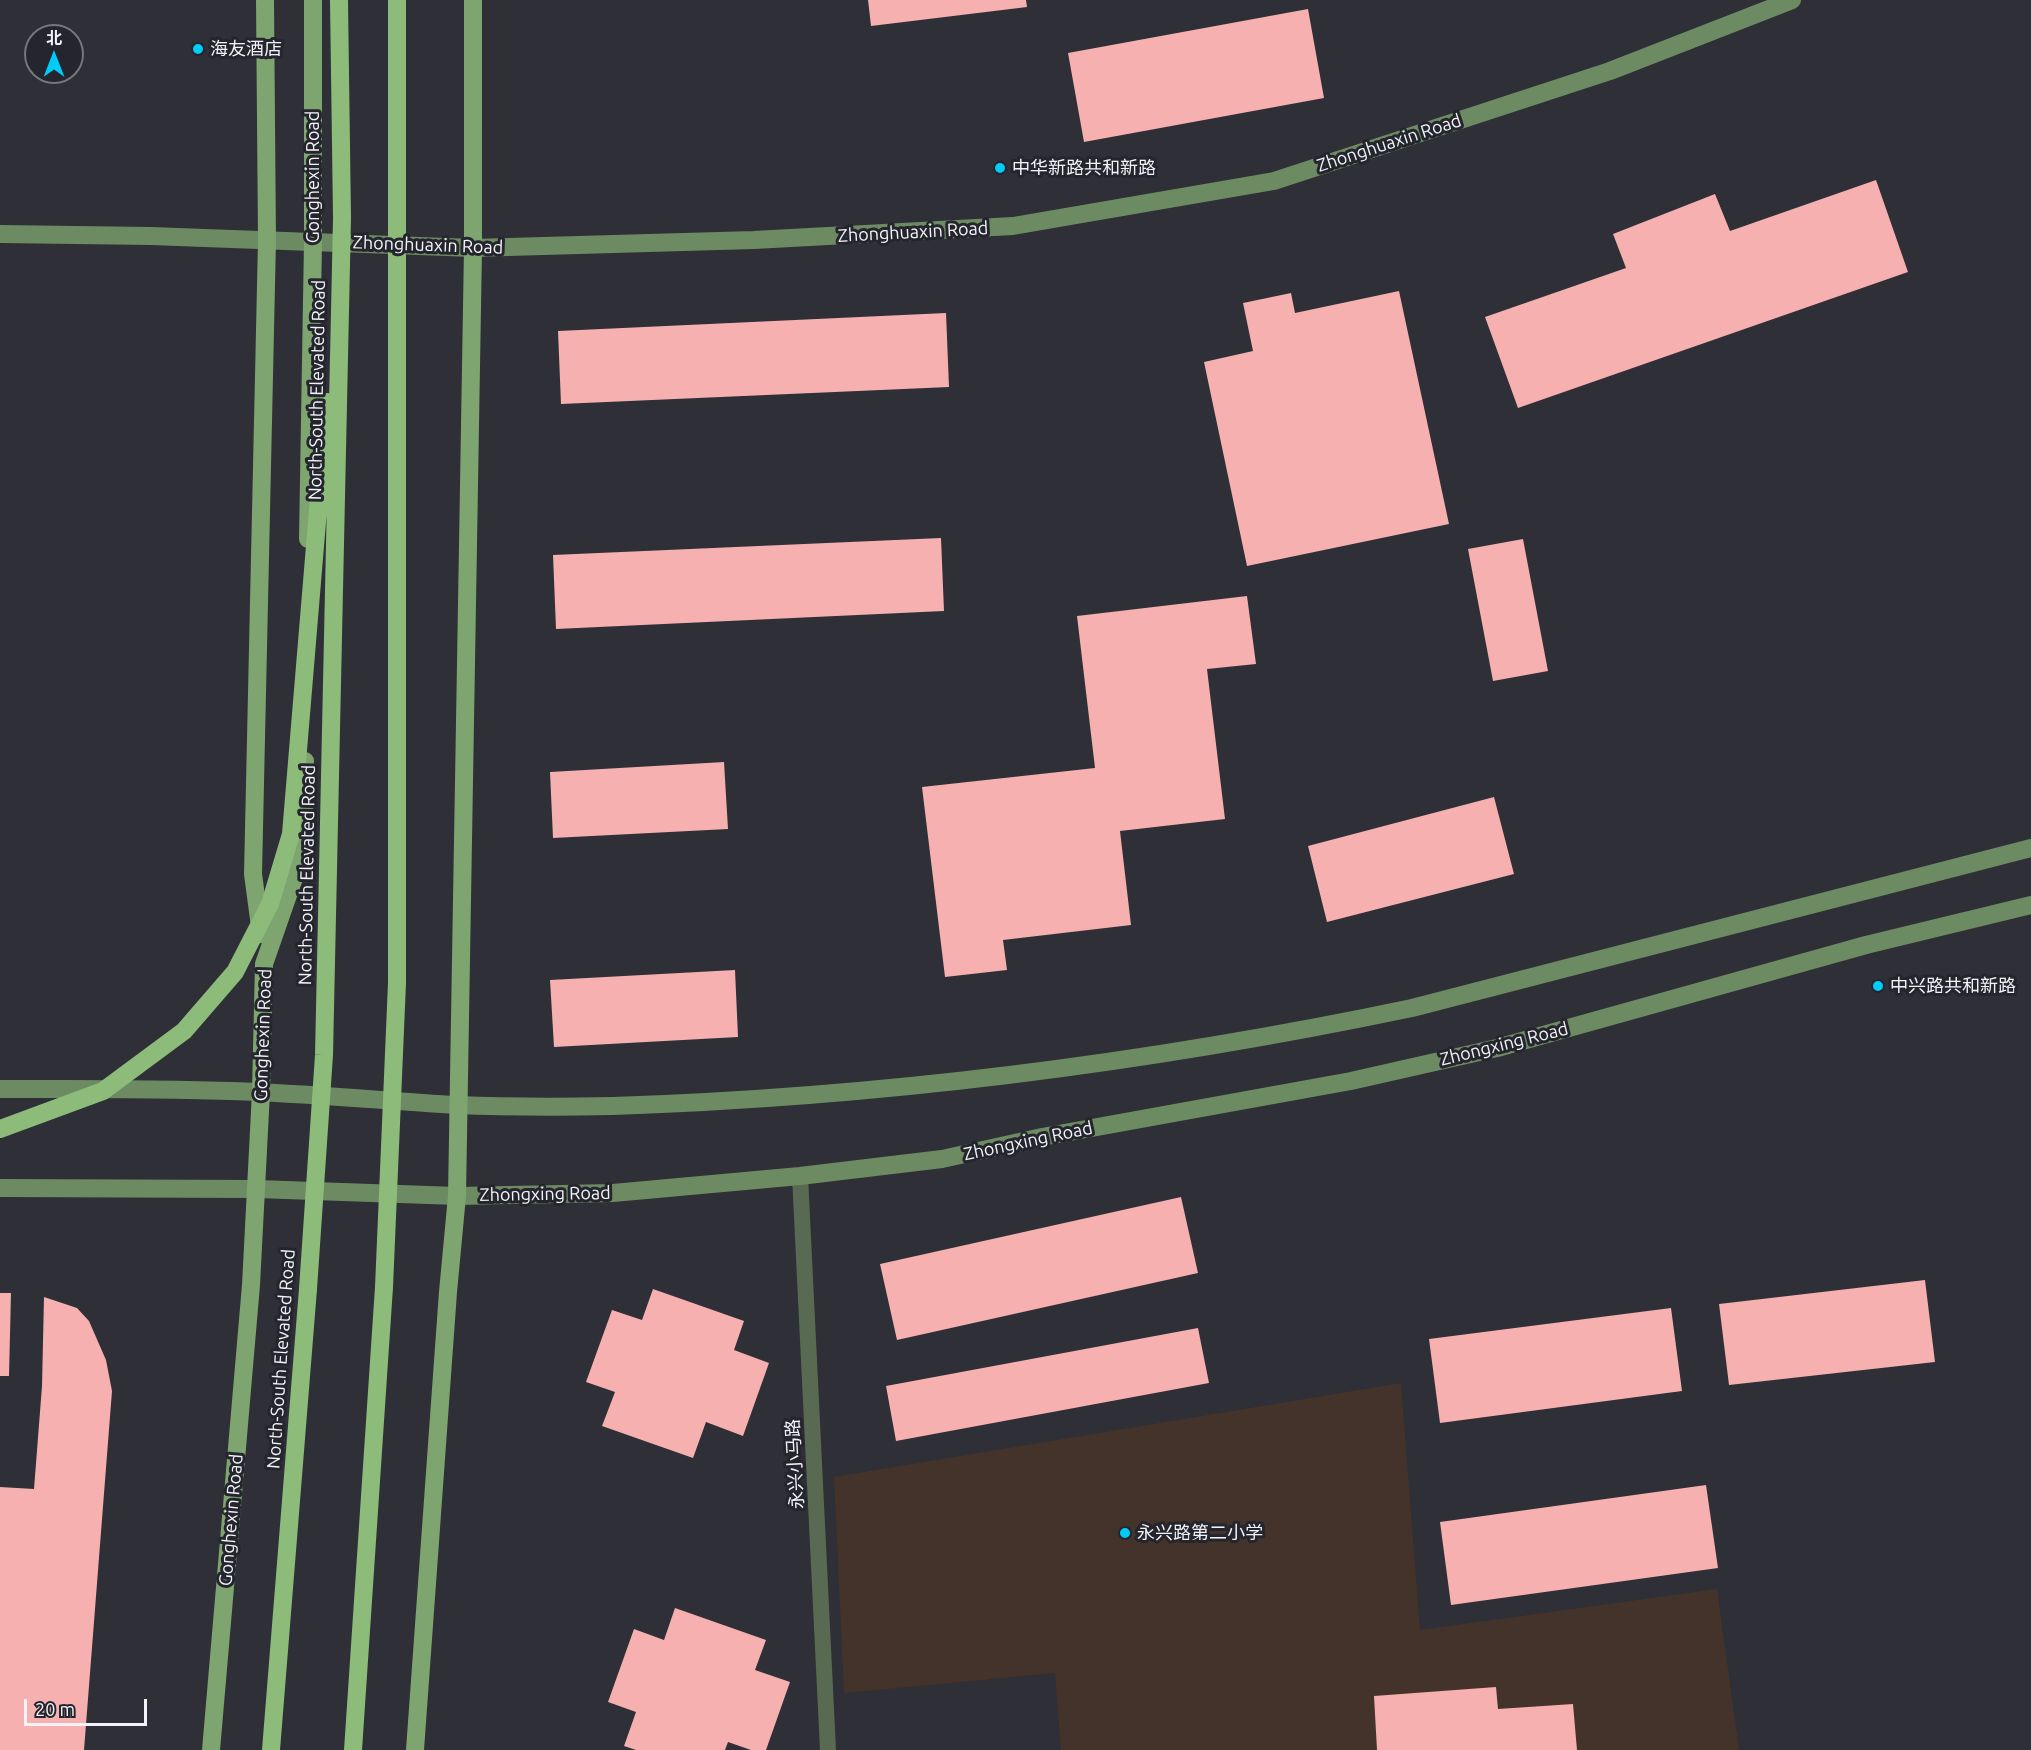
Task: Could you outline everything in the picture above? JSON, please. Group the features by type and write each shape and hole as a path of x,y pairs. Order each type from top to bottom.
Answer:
{"highway":[{"name":"North-South Elevated Road","path":"271,1750 308,1289 324,1055 342,218 339,0"},
{"path":"353,1750 384,1287 397,983 397,0"},
{"path":"0,1129 103,1091 184,1031 235,972 270,904 291,834 342,218"}],"main road":[{"path":"264,964 253,874 267,240 265,0"},
{"name":"Gonghexin Road","path":"211,1750 251,1285 261,1092 264,964 303,852 313,241 313,0"},
{"path":"415,1750 446,1316 457,1196 473,248 473,0"},
{"name":"Zhonghuaxin Road","path":"0,234 151,236 473,248 754,240 1013,226 1274,181 1610,71 1792,0"},
{"path":"0,1089 211,1090 460,1105 610,1106 938,1085 1191,1049 1412,1008 2031,848"},
{"name":"Zhongxing Road","path":"0,1188 257,1189 457,1196 613,1193 942,1160 1042,1137 1351,1081 1497,1048 1866,945 2031,905"}],"lane":[{"name":"永兴小马路","path":"800,1176 828,1750"}],"shaded area":[{"name":"永兴路第二小学","path":"1401,1383 1420,1630 1717,1589 1739,1750 1061,1750 1055,1673 844,1693 834,1477"}],"building":[{"path":"868,0 1026,0 1027,7 871,26"},
{"path":"1308,9 1324,98 1084,142 1068,53"},
{"path":"1876,180 1908,272 1518,408 1485,317 1626,268 1613,234 1715,194 1730,231"},
{"path":"1399,291 1449,524 1247,566 1204,362 1253,351 1243,303 1291,293 1295,313"},
{"path":"946,313 949,387 561,404 558,331"},
{"path":"941,538 944,611 556,629 553,555"},
{"path":"1523,539 1548,671 1493,681 1468,549"},
{"path":"1247,596 1256,664 1207,669 1225,819 1120,831 1131,925 1003,940 1007,970 945,977 922,787 1095,768 1077,616"},
{"path":"724,762 728,829 553,838 550,772"},
{"path":"1494,797 1514,874 1327,922 1308,846"},
{"path":"735,970 738,1037 554,1047 550,980"},
{"path":"1181,1197 1198,1273 897,1340 880,1264"},
{"path":"1925,1280 1935,1362 1729,1385 1719,1304"},
{"path":"653,1289 744,1321 734,1350 769,1363 743,1436 706,1422 693,1458 602,1426 615,1392 586,1382 612,1310 642,1320"},
{"path":"0,1293 11,1293 9,1376 0,1376"},
{"path":"44,1297 77,1308 89,1321 106,1360 112,1391 84,1750 0,1750 0,1487 34,1489 42,1386"},
{"path":"1671,1308 1682,1391 1440,1423 1429,1339"},
{"path":"1198,1328 1209,1383 896,1441 886,1386"},
{"path":"1706,1485 1718,1568 1451,1605 1440,1522"},
{"path":"675,1608 766,1640 755,1670 790,1682 766,1750 751,1750 728,1742 725,1750 636,1750 624,1746 636,1712 608,1702 634,1629 664,1640"},
{"path":"1496,1687 1498,1709 1573,1704 1577,1750 1377,1750 1374,1696"}],"place":[{"name":"海友酒店","path":"198,49"},
{"name":"中华新路共和新路","path":"1000,168"},
{"name":"中兴路共和新路","path":"1878,986"},
{"name":"永兴路第二小学","path":"1125,1533"}]}
